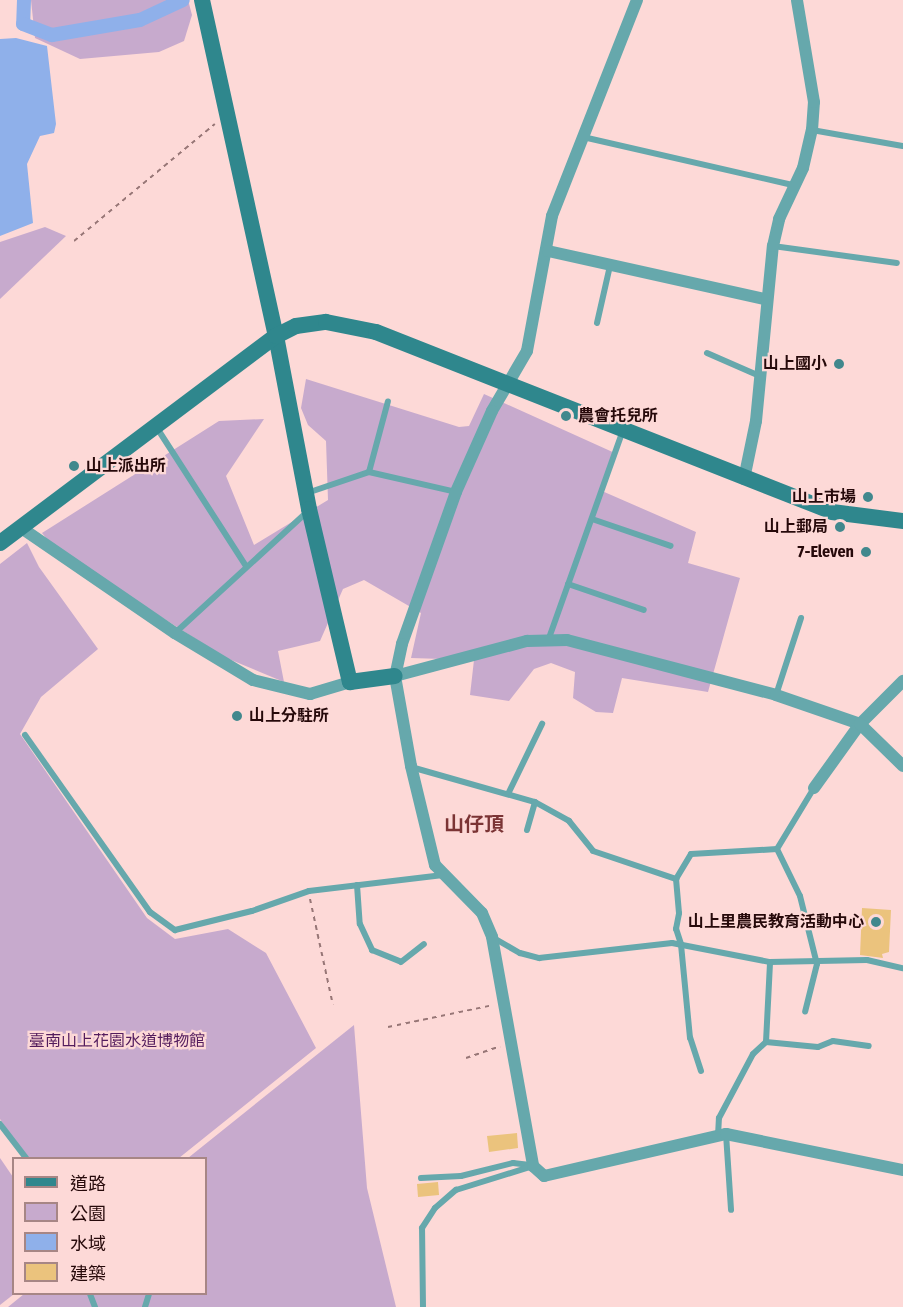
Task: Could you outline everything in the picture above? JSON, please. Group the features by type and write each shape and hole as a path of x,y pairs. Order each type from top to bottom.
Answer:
{"main road":[{"path":"202,0 276,336 308,501 350,682 395,676"},
{"path":"0,543 154,425 276,336 306,324 345,324 832,512 903,521"}],"street":[{"path":"637,0 552,216 548,251 527,351 506,386 456,492 402,644 395,676 411,766 435,865 482,913 492,937 533,1166 544,1176 722,1135 903,1170"},
{"path":"744,479 760,376 765,299 773,246 793,185 803,168 812,130 814,102 797,0"},
{"path":"548,251 765,299"},
{"path":"20,527 230,668 283,690 310,694 350,682"},
{"path":"395,676 549,638 776,695 860,724 903,766"},
{"path":"814,788 860,724 903,681"}],"lane":[{"path":"812,130 903,146"},
{"path":"583,137 793,185"},
{"path":"773,246 897,263"},
{"path":"597,323 610,266"},
{"path":"707,353 760,376"},
{"path":"369,472 388,401"},
{"path":"154,425 246,566"},
{"path":"549,638 624,430"},
{"path":"175,633 246,566 308,501 369,472 456,492"},
{"path":"591,519 671,546"},
{"path":"568,584 644,610"},
{"path":"776,695 801,618"},
{"path":"509,792 542,724"},
{"path":"25,735 150,912 175,930 252,911 309,891 444,875"},
{"path":"411,766 509,792 535,802 569,820 593,851 676,879"},
{"path":"777,849 814,788"},
{"path":"528,830 535,802"},
{"path":"701,1071 690,1038 681,944 676,929 679,913 676,879 691,854 777,849"},
{"path":"777,849 800,896 817,964 805,1012"},
{"path":"357,885 360,924 372,950 401,962 424,944"},
{"path":"492,937 520,952 539,958 615,947 681,944 770,962 817,964 867,960 903,968"},
{"path":"731,1210 719,1118 753,1054 766,1042 770,962"},
{"path":"766,1042 818,1047 833,1041 869,1046"},
{"path":"0,1124 25,1157"},
{"path":"421,1178 460,1176 513,1163 533,1166"},
{"path":"423,1307 422,1228 435,1208 456,1190 533,1166"}],"path":[{"path":"74,241 227,114"},
{"path":"309,891 333,1005"},
{"path":"388,1027 503,1004"},
{"path":"466,1058 510,1043"}],"green space":[{"path":"31,0 188,0 192,15 184,41 159,52 80,59 35,38"},
{"path":"45,227 66,236 0,299 0,242"},
{"path":"306,379 459,427 469,426 484,394 617,454 602,491 696,532 688,563 740,578 708,692 622,678 613,713 596,712 573,698 575,672 551,663 534,669 509,701 470,695 474,660 411,658 421,613 364,580 343,589 320,641 278,651 284,682 224,657 55,549 42,533 219,421 264,419 226,476 254,545 328,500 326,441 308,425 301,408"},
{"name":"臺南山上花園水道博物館","path":"27,543 39,567 98,649 41,697 20,734 147,918 175,939 228,929 266,953 316,1048 180,1157 26,1157 0,1119 0,564"},
{"path":"354,1025 367,1188 396,1307 8,1307 23,1295 207,1295 207,1157 189,1157"},
{"path":"0,1158 12,1176 13,1295 0,1305"}],"water":[{"path":"16,38 47,46 56,124 54,133 40,136 27,164 33,223 0,236 0,39"}],"building":[{"name":"山上里農民教育活動中心","path":"862,908 891,910 889,952 882,954 883,958 860,955"},
{"path":"517,1133 518,1148 489,1152 487,1136"},
{"path":"438,1182 439,1195 418,1197 417,1184"}],"waterway":[{"path":"24,0 23,24 52,35 140,20 183,0"}],"place":[{"name":"山上國小","path":"839,364"},
{"name":"農會托兒所","path":"566,416"},
{"name":"山上派出所","path":"74,466"},
{"name":"山上市場","path":"868,497"},
{"name":"山上郵局","path":"840,527"},
{"name":"7-Eleven","path":"866,552"},
{"name":"山上分駐所","path":"237,716"},
{"name":"山上里農民教育活動中心","path":"876,922"}],"district":[{"name":"山仔頂","path":"474,824"}]}
